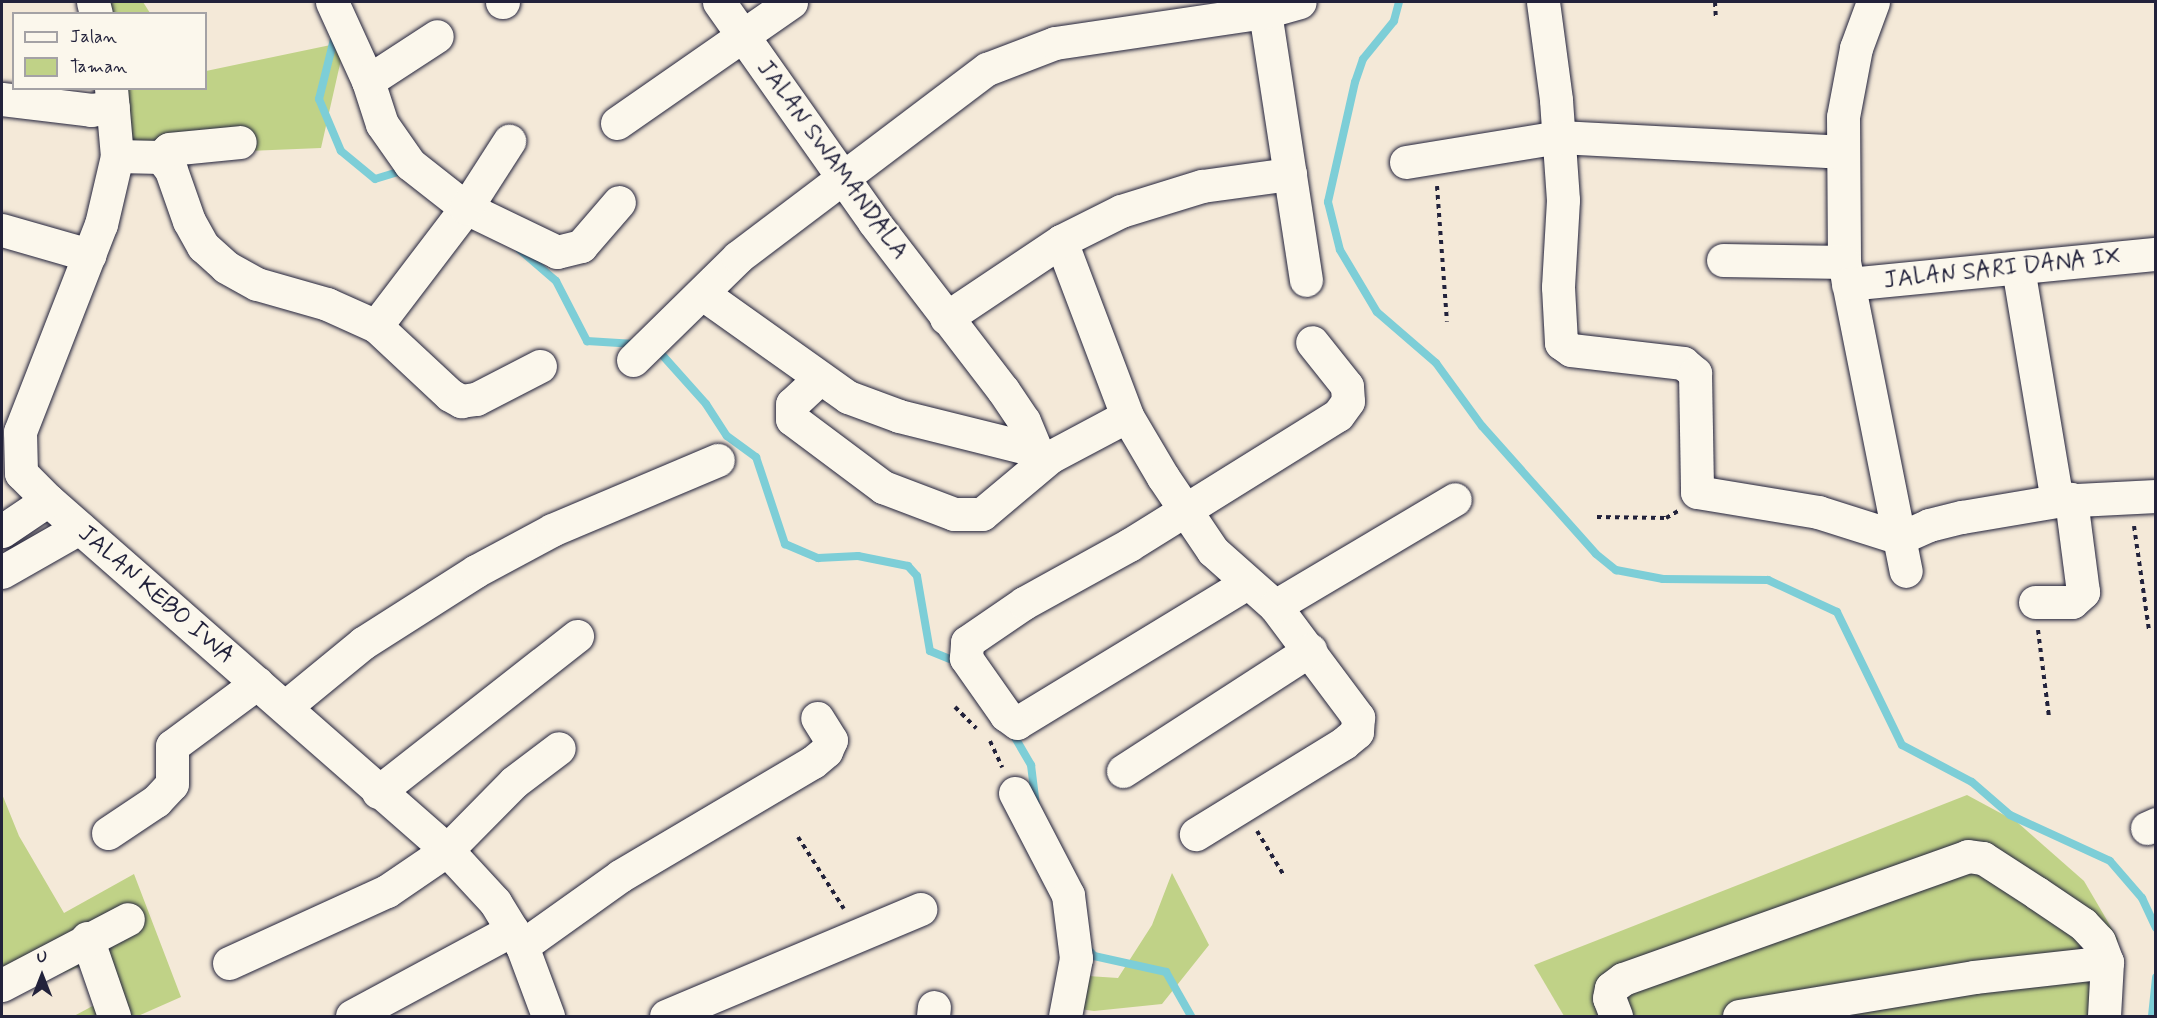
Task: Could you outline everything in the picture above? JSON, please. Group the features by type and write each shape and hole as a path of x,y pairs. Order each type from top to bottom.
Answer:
{"street":[{"path":"332,2 368,81 382,124 410,164 466,208 557,252 581,246 619,202"},
{"name":"JALAN SWAMANDALA","path":"719,2 844,178 1024,421 1038,456"},
{"path":"618,123 791,2"},
{"path":"633,360 704,294 738,257 987,69 1016,55 1088,37 1264,12 1300,2"},
{"path":"1543,2 1559,137 1561,343 1571,350 1683,363 1695,373 1697,492 1818,512 1900,538 1951,520 2064,500 2143,496"},
{"path":"1873,2 1856,48 1841,152 1846,273 1906,571"},
{"path":"1264,12 1306,280"},
{"path":"368,81 436,36"},
{"path":"2,99 91,110 112,98"},
{"name":"JALAN KEBO IWA","path":"112,98 117,156 89,255 24,422 11,473 48,500 285,707 378,792 447,850 495,902 517,938 548,1017"},
{"path":"1420,160 1559,137 1841,152"},
{"path":"376,326 466,208 509,141"},
{"path":"117,156 161,157 169,149 240,142"},
{"path":"161,157 171,170 189,221 203,246 226,267 257,285 327,304 376,326 450,395 461,401 476,399 540,366"},
{"path":"946,318 1061,241 1091,224 1157,198 1202,186 1290,174"},
{"path":"2,230 89,255"},
{"path":"1061,241 1127,416 1213,551 1275,606 1358,717 1357,732 1242,808 1196,834"},
{"name":"JALAN SARI DANA IX","path":"1723,261 1846,273 2018,268 2156,254"},
{"path":"2018,268 2084,592 2072,602 2035,602"},
{"path":"704,294 820,378 875,409 1038,456"},
{"path":"1247,583 1017,723 1012,721 964,651 967,642 1024,603 1129,545 1346,407 1347,386 1312,342"},
{"path":"820,378 792,404 792,419 883,487 954,514 982,514 1038,456 1127,416"},
{"path":"285,707 363,643 476,571 607,506 718,460"},
{"path":"2,531 48,500"},
{"path":"1275,606 1442,506"},
{"path":"2,572 79,528"},
{"path":"378,792 577,636"},
{"path":"1123,771 1310,650"},
{"path":"108,833 156,801 172,784 172,746 257,684"},
{"path":"351,1017 517,938 813,762 826,751 831,740 817,718"},
{"path":"229,963 387,891 447,850 514,782 559,748"},
{"path":"1015,793 1068,895 1076,958 1065,1017"},
{"path":"1616,1017 1609,998 1611,988 1623,979 1968,856 1983,858 2083,924 2099,941 2107,962 2104,1017"},
{"path":"666,1017 920,909"},
{"path":"2,985 87,938 128,919"},
{"path":"87,938 114,1017"},
{"path":"1738,1017 1963,979 2107,962"}],"path":[{"path":"1715,2 1716,19"},
{"path":"1420,160 1447,322"},
{"path":"1597,517 1666,518 1676,514 1697,492"},
{"path":"2143,496 2149,630"},
{"path":"2035,602 2049,717"},
{"path":"955,707 991,742 1015,793"},
{"path":"1242,808 1283,874"},
{"path":"798,837 837,895 856,937"}],"green space":[{"path":"105,2 143,2 149,12 106,12"},
{"path":"345,42 321,148 121,156 114,90 207,90 207,71"},
{"path":"2,794 19,836 64,913 134,874 181,997 138,1016 74,1016 100,1002 87,964 2,996"},
{"path":"1967,795 2017,822 2084,881 2118,939 2108,1016 1564,1016 1534,965"},
{"path":"1172,873 1209,945 1162,1004 1094,1011 1058,1006 1073,975 1118,978 1152,925"}],"waterway":[{"path":"1399,2 1394,21 1363,59 1355,82 1328,202 1340,250 1377,312 1436,363 1482,426 1596,554 1616,570 1663,579 1768,580 1837,612 1902,745 1972,782 2010,815 2110,861 2142,898 2156,928"},
{"path":"335,35 319,99 341,151 375,179 404,170"},
{"path":"519,249 556,281 587,341 635,344"},
{"path":"656,348 706,404 727,436 756,457 785,544 818,558 858,556 908,566 917,576 930,651 960,663"},
{"path":"1010,729 1031,765 1036,806"},
{"path":"1086,947 1094,956 1166,972 1191,1016"},
{"path":"2152,1016 2156,977"}]}
